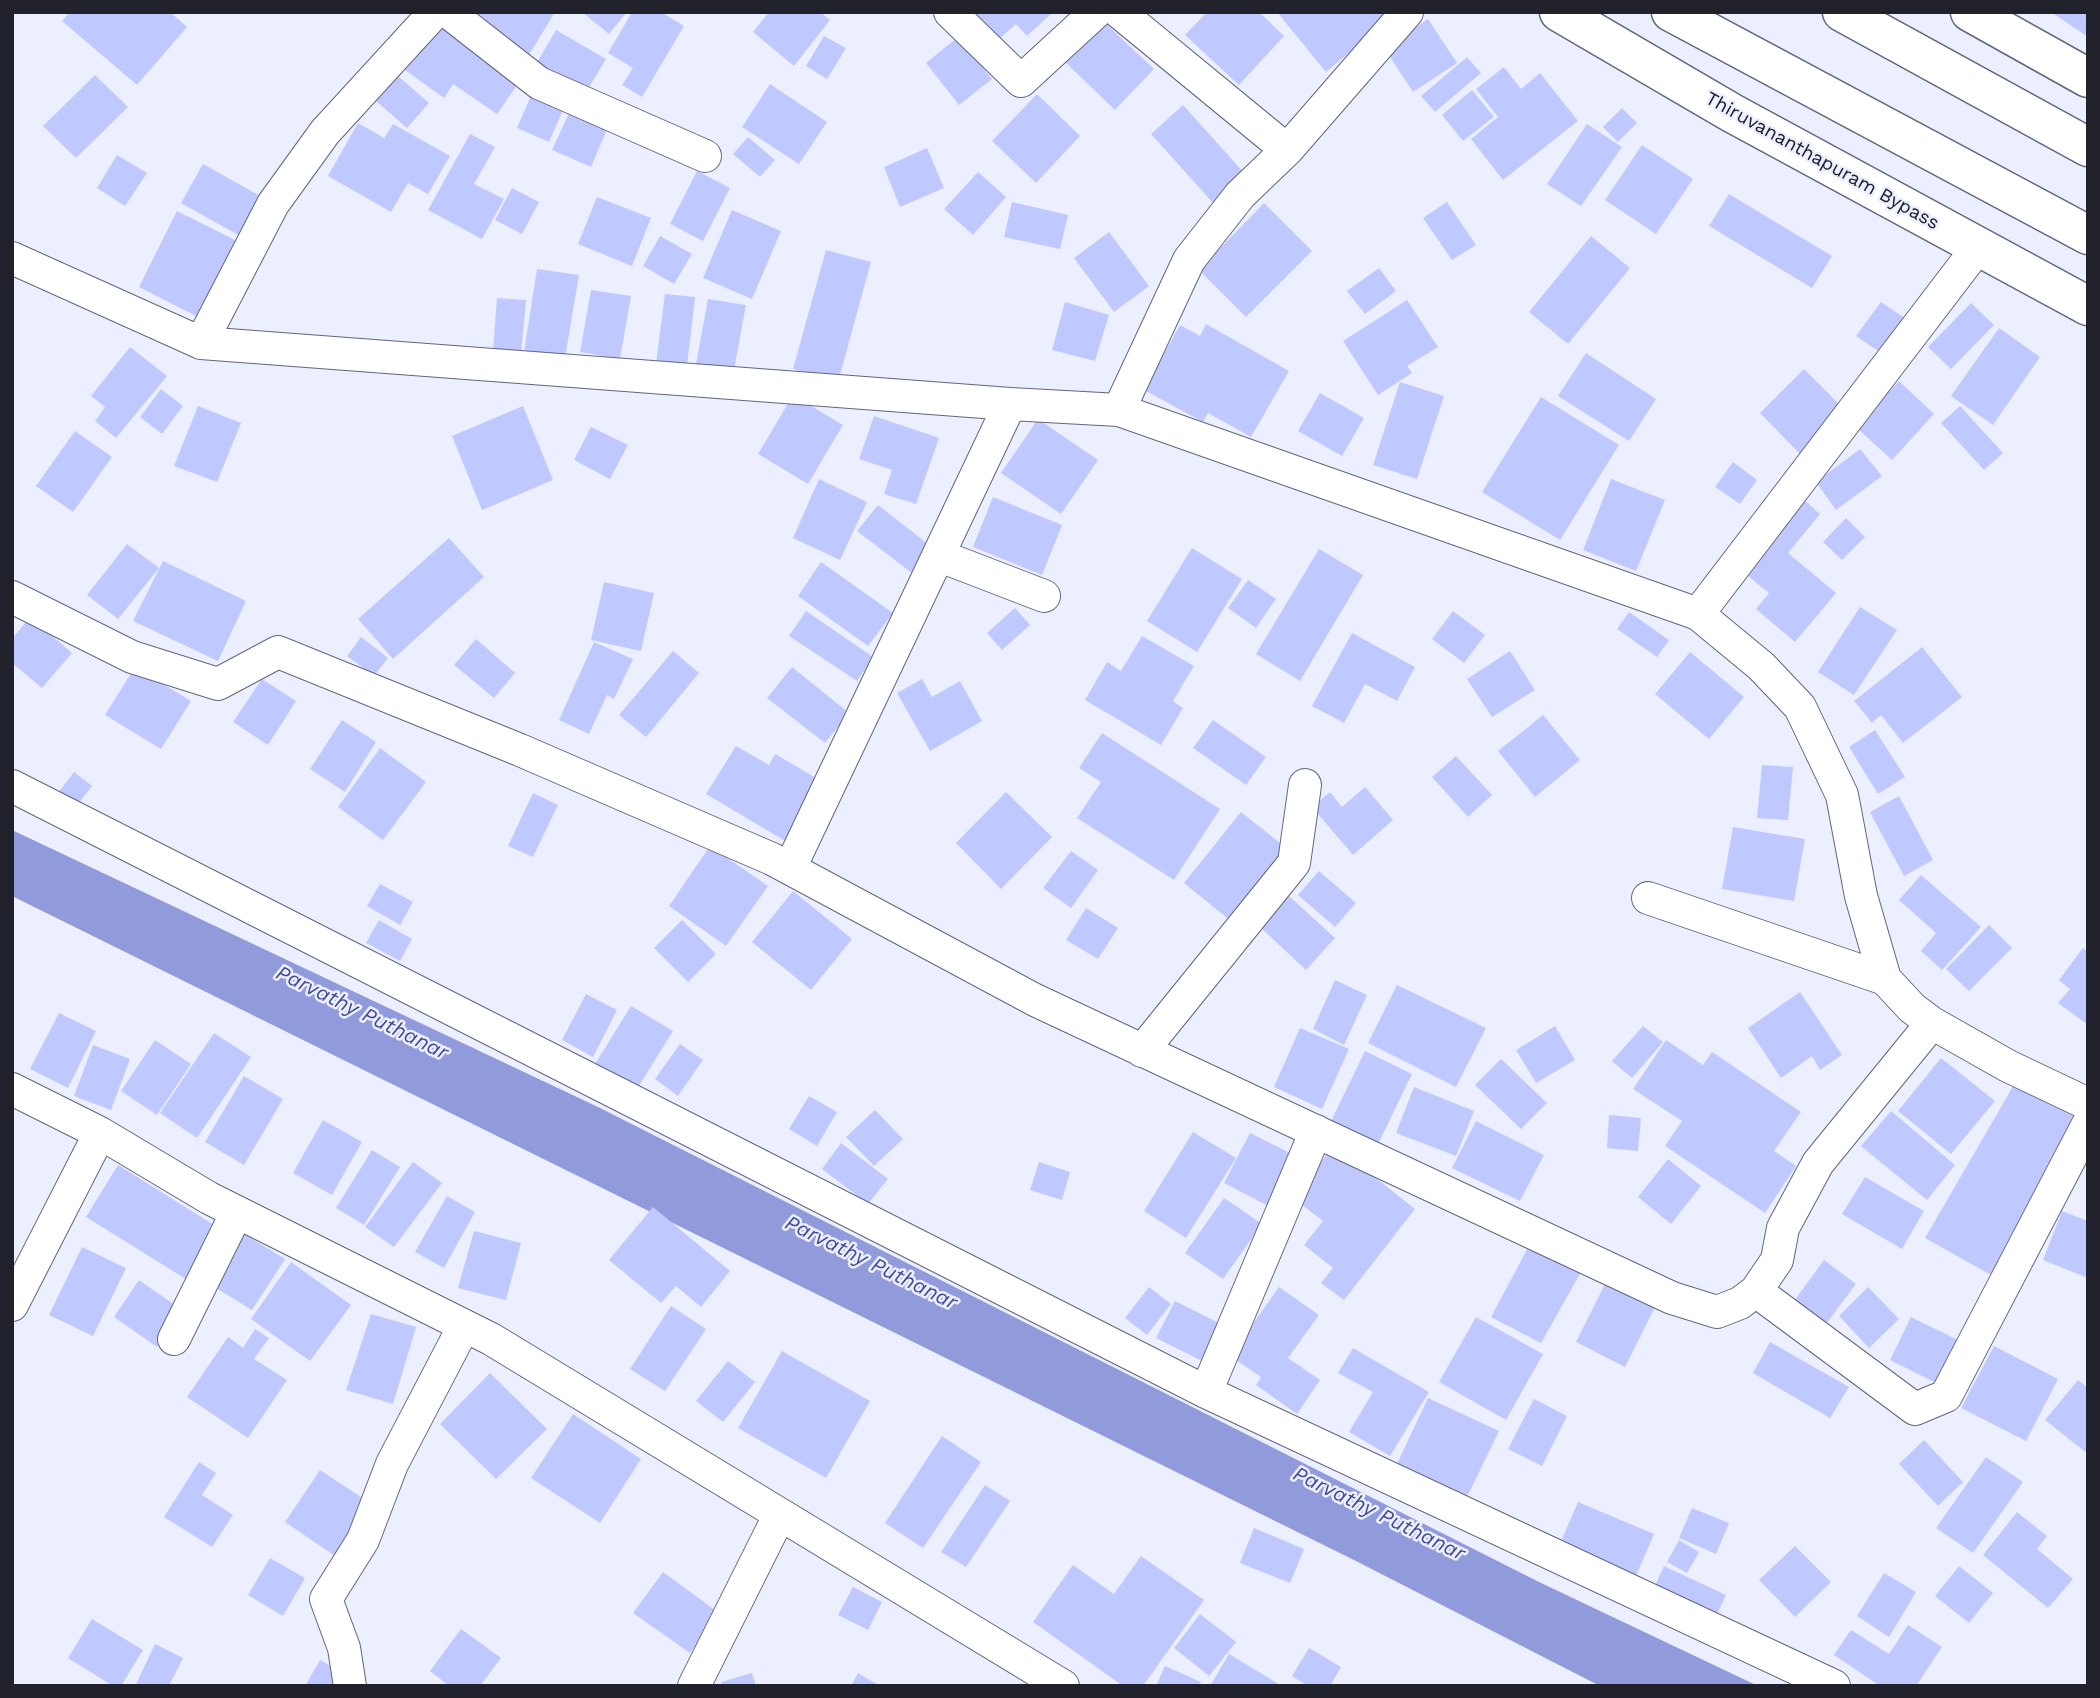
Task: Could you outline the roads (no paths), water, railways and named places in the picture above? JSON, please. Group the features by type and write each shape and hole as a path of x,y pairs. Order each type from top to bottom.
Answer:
{"main road":[{"name":"Thiruvananthapuram Bypass","path":"1559,12 1732,113 2088,306"},
{"path":"1671,12 2088,235"},
{"path":"1842,12 2088,147"},
{"path":"1969,12 2088,78"}],"street":[{"path":"201,343 273,204 325,132 435,12"},
{"path":"448,12 539,83 705,156"},
{"path":"950,12 1021,81 1096,12"},
{"path":"1118,12 1287,150"},
{"path":"1119,410 1189,260 1240,195 1287,150 1407,12"},
{"path":"1698,614 1979,246"},
{"path":"12,258 201,343 1119,410 1698,614 1761,666 1800,707 1842,795 1861,896 1885,979 1912,1008 1932,1023 2008,1066 2088,1104"},
{"path":"790,868 1010,404"},
{"path":"940,556 1044,596"},
{"path":"12,597 132,657 218,684 278,652 520,750 790,868 1035,1000 1142,1051 1672,1298 1717,1312 1740,1303 1756,1291 1777,1260 1783,1228 1818,1163 1932,1023"},
{"path":"1142,1051 1294,863 1305,785"},
{"path":"12,786 1206,1392 1834,1686"},
{"path":"1648,898 1885,979"},
{"path":"12,1089 100,1133 237,1212 491,1339 1063,1686"},
{"path":"1756,1291 1914,1409 1946,1396 2088,1124"},
{"path":"1206,1392 1316,1131"},
{"path":"12,1304 100,1133"},
{"path":"174,1339 237,1212"},
{"path":"350,1686 344,1648 326,1599 363,1541 392,1464 464,1326"},
{"path":"694,1686 779,1516"}],"water":[{"name":"Parvathy Puthanar","path":"12,830 598,1107 1539,1582 1758,1686 1600,1686 1356,1561 12,896"}]}
